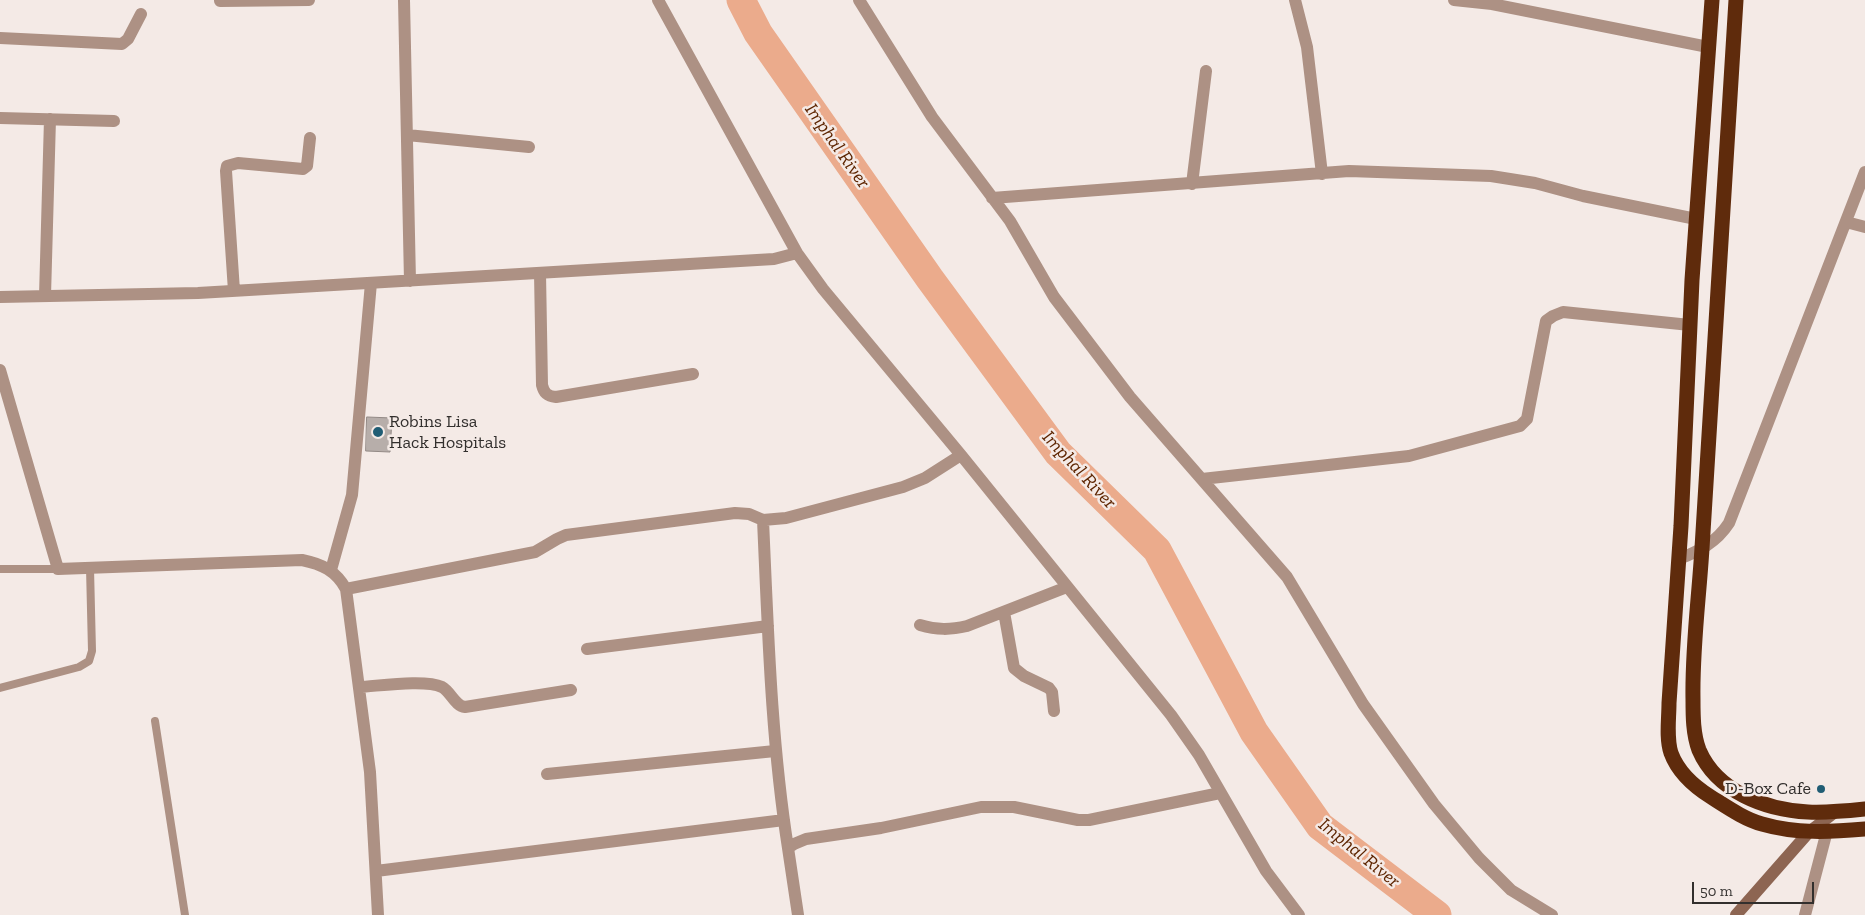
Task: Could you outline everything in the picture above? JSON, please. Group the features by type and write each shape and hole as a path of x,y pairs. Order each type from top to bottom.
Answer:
{"highway":[{"path":"1712,0 1690,325 1679,559 1668,732 1671,751 1677,766 1704,793 1743,816 1768,826 1809,832 1865,828"},
{"path":"1736,0 1724,169 1702,550 1692,678 1693,723 1699,750 1712,772 1729,789 1751,799 1780,808 1808,812 1865,809"}],"street":[{"path":"220,1 309,0"},
{"path":"404,0 410,280"},
{"path":"658,0 797,254 823,289 961,455 1171,715 1199,755 1266,872 1299,915"},
{"path":"859,0 932,117 1010,221 1054,297 1130,397 1287,577 1363,704 1434,804 1478,858 1511,890 1552,915"},
{"path":"1295,0 1307,47 1322,174"},
{"path":"1454,0 1492,4 1708,47"},
{"path":"0,38 122,44 128,39 141,14"},
{"path":"1192,184 1206,71"},
{"path":"0,118 114,121"},
{"path":"45,296 50,119"},
{"path":"407,135 529,147"},
{"path":"234,291 227,166 238,163 303,169 307,166 310,138"},
{"path":"992,198 1350,172 1491,176 1535,183 1583,196 1696,219"},
{"path":"1679,559 1702,550 1717,538 1729,523 1865,172"},
{"path":"1846,222 1865,227"},
{"path":"0,297 234,291 774,259 797,254"},
{"path":"540,273 542,385 544,392 549,396 556,397 693,374"},
{"path":"331,570 352,495 371,283"},
{"path":"1202,479 1409,456 1520,426 1527,418 1546,321 1563,312 1690,325"},
{"path":"0,370 58,569 288,559 318,563 331,570 340,578 346,589 370,772 378,915"},
{"path":"346,589 535,552 557,538 566,535 735,513 749,514 762,520 786,518 903,487 925,478 961,455"},
{"path":"762,520 775,751 798,915"},
{"path":"920,625 936,630 952,630 967,626 1067,587"},
{"path":"1004,612 1014,668 1024,676 1049,688 1052,692 1054,711"},
{"path":"587,649 768,626"},
{"path":"359,687 429,684 441,687 460,707 571,690"},
{"path":"547,774 775,751"},
{"path":"788,848 806,839 881,828 981,807 1014,807 1078,820 1089,820 1220,793"},
{"path":"1736,915 1809,832 1835,812"},
{"path":"376,871 784,820"},
{"path":"1805,915 1827,831"}],"lane":[{"path":"0,688 79,667 89,660 92,651 90,568"},
{"path":"0,569 58,569"},
{"path":"155,721 185,915"}],"building":[{"path":"367,417 392,418 390,452 366,451"}],"waterway":[{"name":"Imphal River","path":"741,0 758,33 930,279 1058,453 1157,550 1254,732 1320,826 1437,915"}],"place":[{"name":"Robins Lisa Hack Hospitals","path":"378,432"},
{"name":"D-Box Cafe","path":"1821,789"}]}
